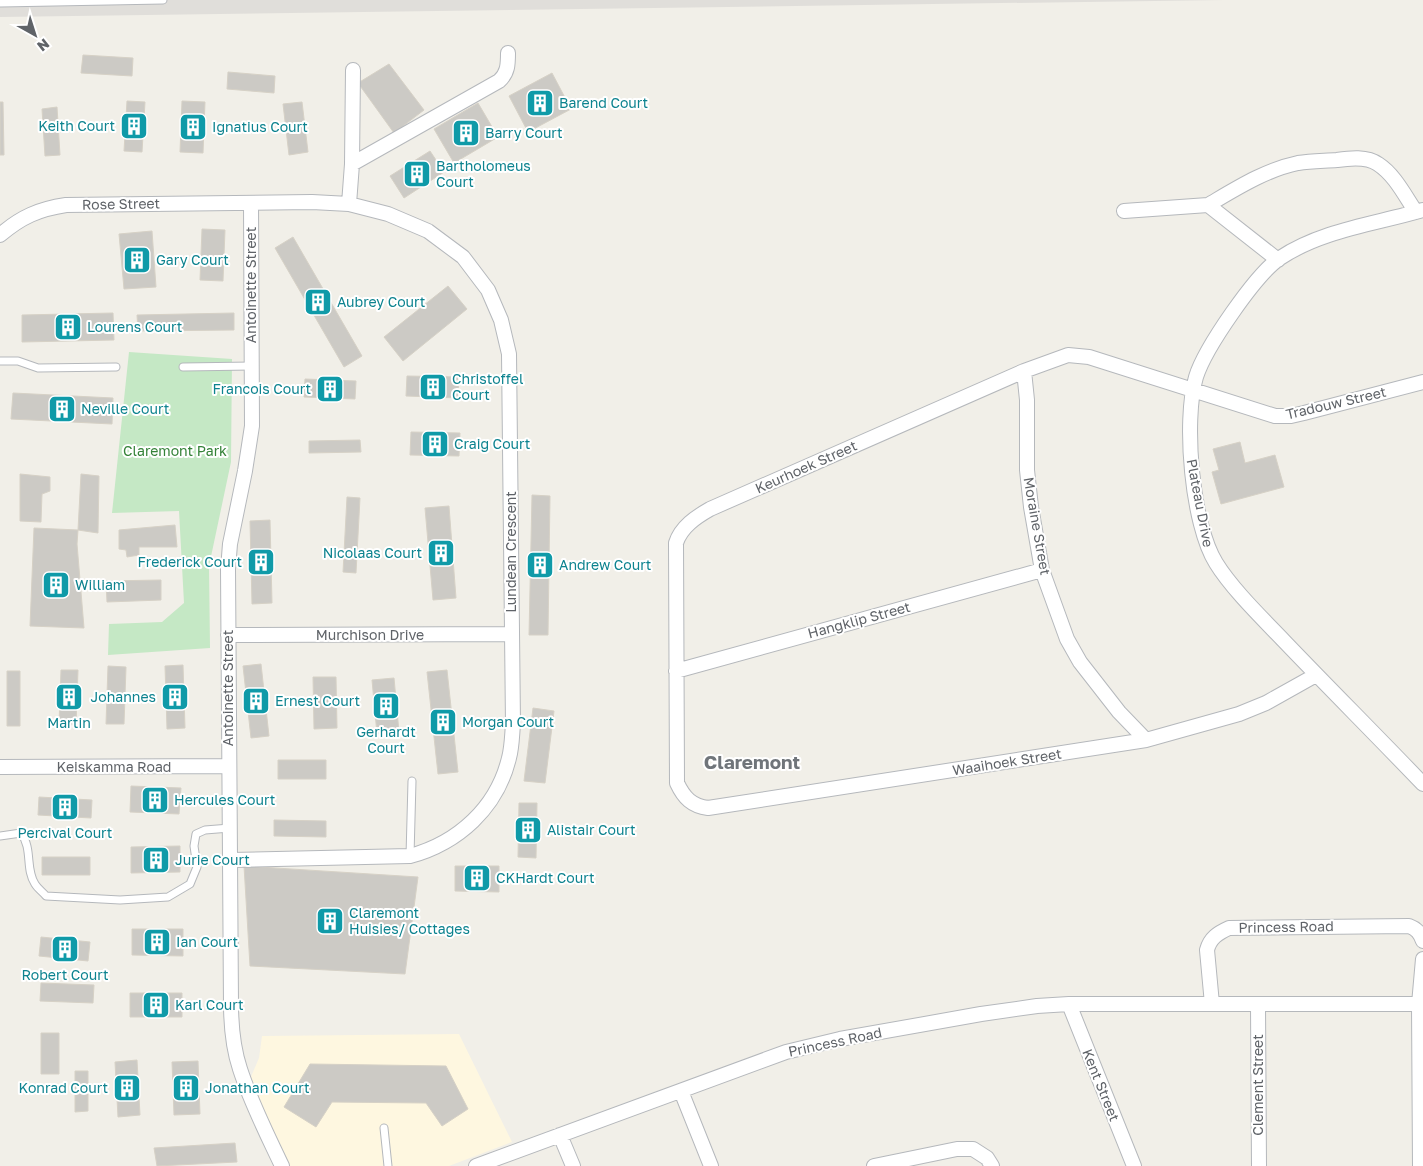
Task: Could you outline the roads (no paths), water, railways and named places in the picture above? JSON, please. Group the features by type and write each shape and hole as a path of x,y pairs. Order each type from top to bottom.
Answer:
{"street":[{"path":"352,164 499,81 508,67 508,53"},
{"path":"349,204 352,164 353,70"},
{"path":"1124,211 1208,205 1263,174 1281,168 1299,163 1364,159 1376,163 1389,173 1420,211"},
{"name":"Lundean Crescent","path":"231,860 410,856 429,851 458,834 482,813 500,786 510,758 513,724 509,354 501,320 488,290 463,257 428,231 388,214 349,204 251,202"},
{"name":"Rose Street","path":"1,233 23,217 44,208 66,205 251,202"},
{"name":"Antoinette Street","path":"251,202 252,426 230,544 228,569 231,1003 234,1044 240,1068 252,1100 282,1166"},
{"path":"1208,205 1278,260"},
{"name":"Plateau Drive","path":"1420,211 1304,244 1278,260 1261,278 1228,319 1200,366 1193,390 1190,459 1198,507 1210,553 1226,577 1316,675 1423,784"},
{"name":"Keurhoek Street","path":"688,800 681,792 678,783 676,543 682,532 696,517 1058,357 1076,355 1089,357 1193,390"},
{"name":"Moraine Street","path":"1024,371 1027,400 1027,470 1031,507 1042,570 1067,639 1080,662 1119,712 1146,740"},
{"name":"Tradouw Street","path":"1193,390 1275,416 1283,416 1304,413 1423,382"},
{"name":"Hangklip Street","path":"676,671 1042,570"},
{"name":"Murchison Drive","path":"228,635 511,634"},
{"name":"Waaihoek Street","path":"688,800 697,807 708,808 1146,740 1248,710 1266,703 1316,675"},
{"name":"Keiskamma Road","path":"0,767 228,766"},
{"name":"Princess Road","path":"1212,1004 1207,950 1214,936 1229,928 1409,926 1415,928 1423,941"},
{"path":"1420,1166 1423,959"},
{"name":"Princess Road","path":"476,1166 786,1052 840,1039 981,1014 1038,1006 1069,1004 1421,1004"},
{"name":"Kent Street","path":"1069,1004 1134,1166"},
{"name":"Clement Street","path":"1258,1005 1259,1166"},
{"path":"681,1091 711,1166"},
{"path":"560,1135 573,1166"},
{"path":"874,1166 957,1149 973,1149 987,1158 992,1166"}],"lane":[{"path":"0,3 163,0"},
{"path":"0,361 18,361 38,368 116,368"},
{"path":"183,367 252,366"},
{"path":"410,856 412,780"},
{"path":"0,836 21,833 27,842 34,884 46,896 120,900 168,896 190,884 197,867 194,846 196,834 205,830 230,828"},
{"path":"384,1128 388,1166"}],"place":[{"name":"Barend Court","path":"540,103"},
{"name":"Keith Court","path":"134,126"},
{"name":"Ignatius Court","path":"193,127"},
{"name":"Barry Court","path":"466,133"},
{"name":"Bartholomeus Court","path":"417,174"},
{"name":"Gary Court","path":"137,260"},
{"name":"Aubrey Court","path":"318,302"},
{"name":"Lourens Court","path":"68,327"},
{"name":"Christoffel Court","path":"433,387"},
{"name":"Francois Court","path":"330,389"},
{"name":"Neville Court","path":"62,409"},
{"name":"Craig Court","path":"435,444"},
{"name":"Nicolaas Court","path":"441,553"},
{"name":"Frederick Court","path":"261,562"},
{"name":"Andrew Court","path":"540,565"},
{"name":"William","path":"56,585"},
{"name":"Martin","path":"69,697"},
{"name":"Johannes","path":"175,697"},
{"name":"Ernest Court","path":"256,701"},
{"name":"Gerhardt Court","path":"386,706"},
{"name":"Morgan Court","path":"443,722"},
{"name":"Hercules Court","path":"155,800"},
{"name":"Percival Court","path":"65,807"},
{"name":"Alistair Court","path":"528,830"},
{"name":"Jurie Court","path":"156,860"},
{"name":"CKHardt Court","path":"477,878"},
{"name":"Claremont Huisies/ Cottages","path":"330,921"},
{"name":"Ian Court","path":"157,942"},
{"name":"Robert Court","path":"65,949"},
{"name":"Karl Court","path":"156,1005"},
{"name":"Konrad Court","path":"127,1088"},
{"name":"Jonathan Court","path":"186,1088"}],"district":[{"name":"Claremont","path":"752,762"}],"park label":[{"name":"Claremont Park","path":"175,451"}]}
